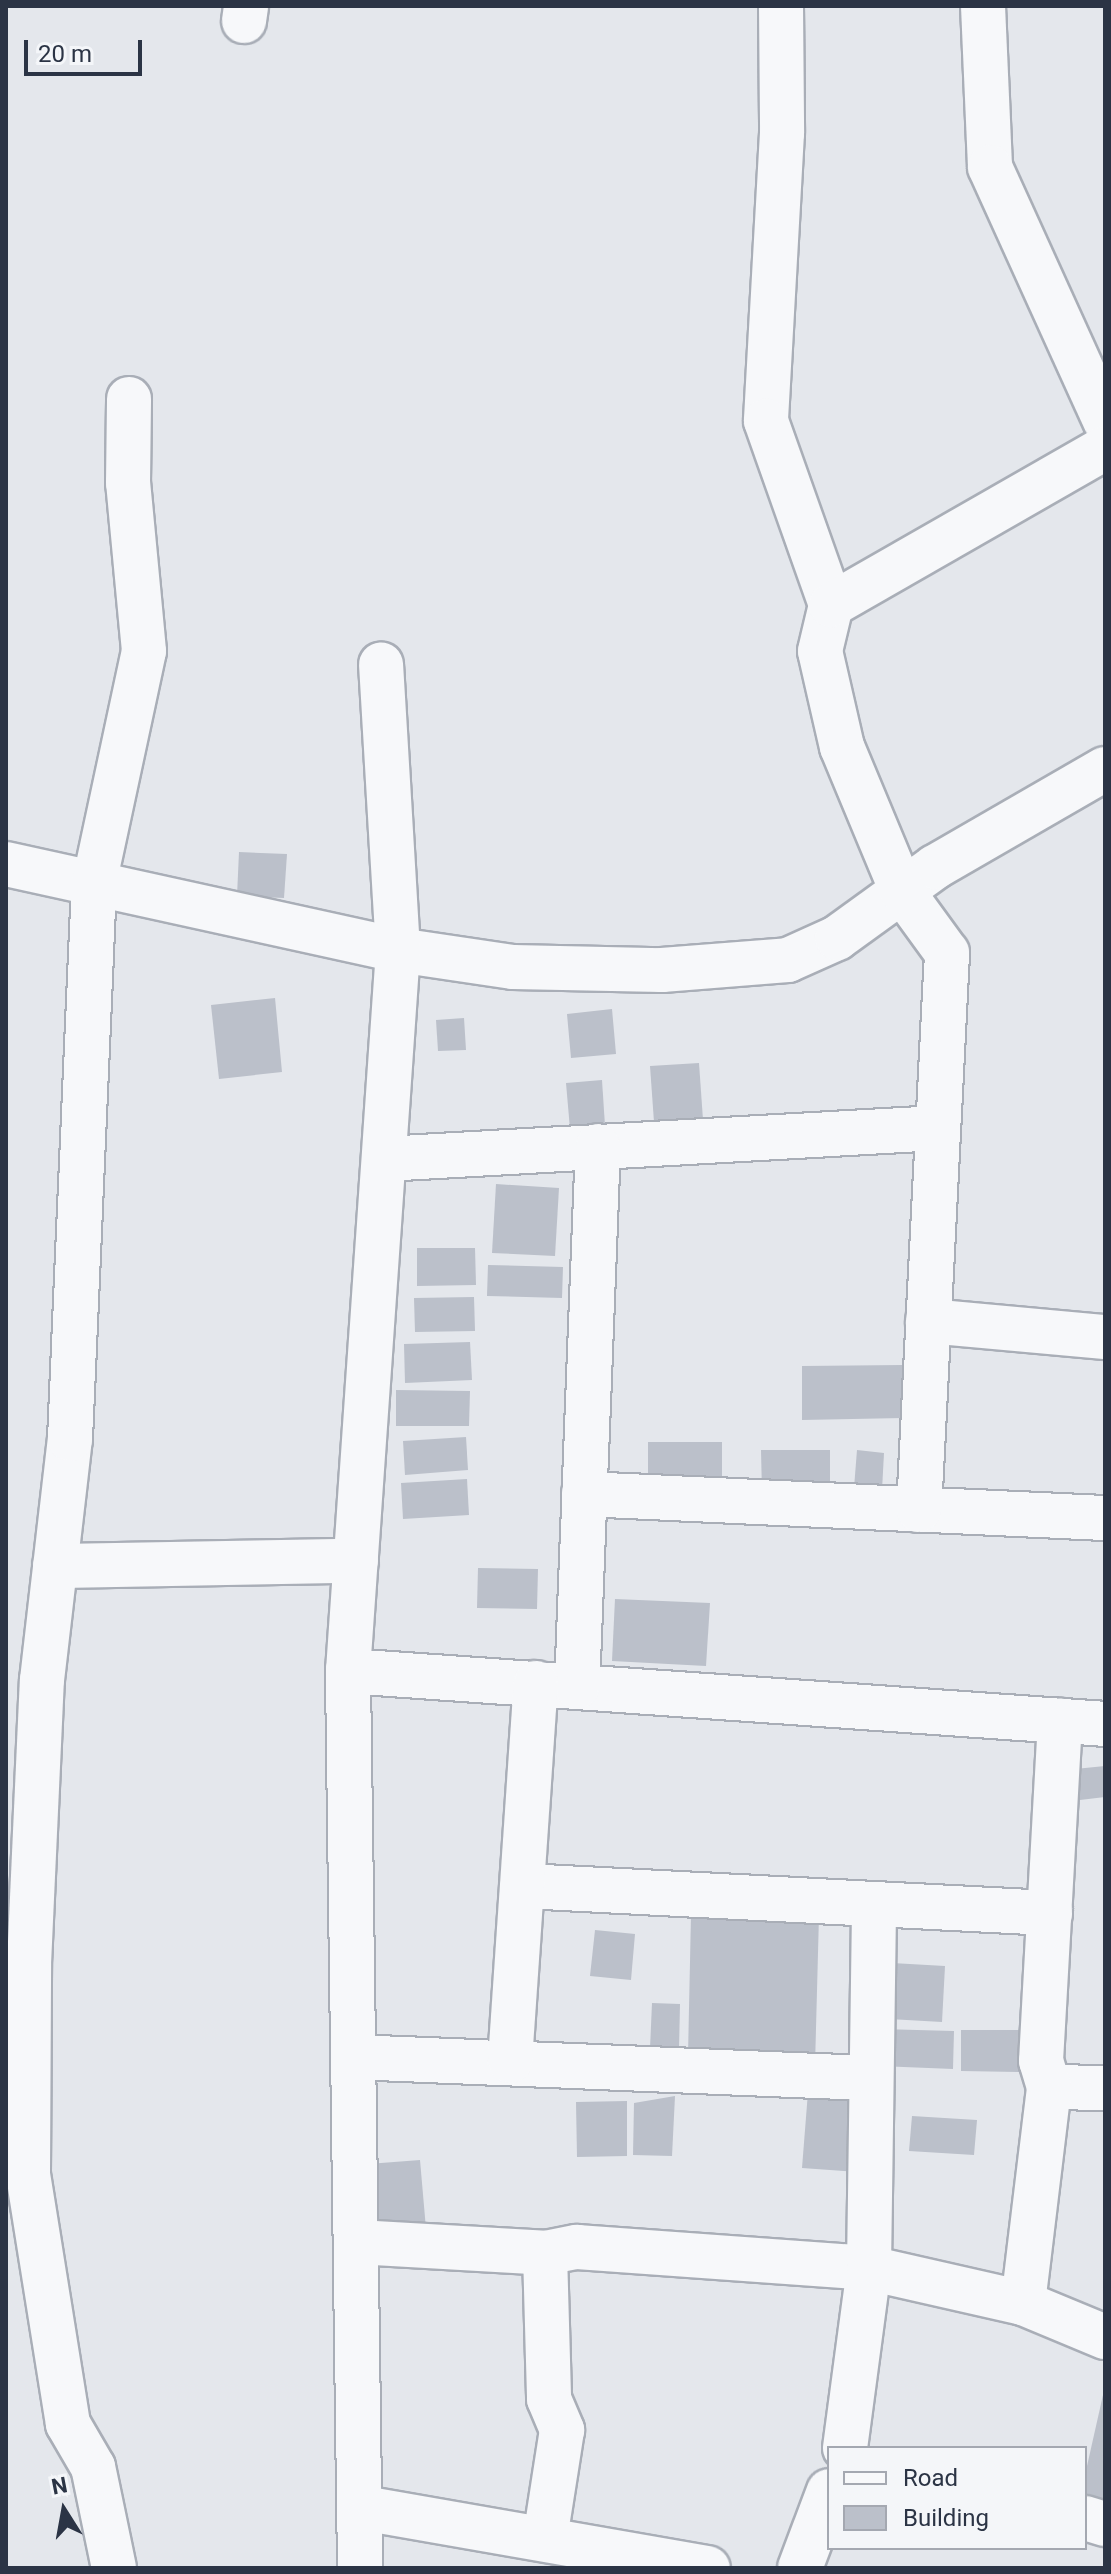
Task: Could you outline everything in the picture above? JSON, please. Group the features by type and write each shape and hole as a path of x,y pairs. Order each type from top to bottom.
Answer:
{"street":[{"path":"781,6 782,133 766,421 831,605 820,651 842,747 902,891 947,953 919,1510"},
{"path":"983,6 990,167 1105,421"},
{"path":"114,2568 93,2467 68,2424 28,2173 29,1948 42,1680 70,1439 94,884 144,651 128,483 129,399"},
{"path":"831,605 1105,448"},
{"path":"360,2568 363,2508 348,1671 398,950 381,665"},
{"path":"6,864 398,950 513,967 662,970 788,960 837,938 902,891 1079,780 1105,769"},
{"path":"384,1159 938,1128"},
{"path":"510,2061 524,1886 584,1494 598,1146"},
{"path":"928,1321 1105,1335"},
{"path":"584,1494 1105,1518"},
{"path":"55,1566 356,1561"},
{"path":"348,1671 1105,1724"},
{"path":"1023,2303 1049,2087 1041,2061 1060,1721"},
{"path":"524,1886 1050,1913"},
{"path":"849,2446 869,2268 868,2078 874,1904"},
{"path":"353,2057 868,2078"},
{"path":"1049,2087 1105,2088"},
{"path":"357,2242 545,2253 577,2247 869,2268 1023,2303 1105,2337"},
{"path":"545,2253 549,2399 562,2430 545,2539"},
{"path":"800,2568 827,2496"},
{"path":"363,2508 708,2568"}],"building":[{"path":"239,852 287,854 284,898 237,896"},
{"path":"275,998 282,1072 219,1079 211,1005"},
{"path":"612,1009 616,1054 571,1058 567,1014"},
{"path":"464,1018 466,1050 438,1051 436,1020"},
{"path":"699,1063 703,1120 654,1122 650,1066"},
{"path":"602,1080 605,1126 570,1129 566,1083"},
{"path":"496,1184 559,1188 555,1256 492,1253"},
{"path":"417,1248 475,1248 476,1285 417,1286"},
{"path":"488,1265 563,1267 562,1298 487,1296"},
{"path":"474,1297 475,1331 415,1332 414,1298"},
{"path":"470,1342 472,1380 405,1383 404,1344"},
{"path":"902,1365 903,1418 802,1420 802,1366"},
{"path":"396,1390 470,1391 469,1426 396,1426"},
{"path":"466,1437 468,1470 405,1475 403,1441"},
{"path":"648,1442 722,1442 722,1491 648,1491"},
{"path":"761,1450 830,1450 830,1494 762,1493"},
{"path":"857,1450 884,1453 882,1490 854,1488"},
{"path":"467,1479 469,1515 403,1519 401,1483"},
{"path":"478,1568 538,1569 537,1609 477,1608"},
{"path":"615,1599 710,1603 706,1666 612,1661"},
{"path":"1105,1766 1105,1797 1080,1800 1075,1769"},
{"path":"691,1915 819,1915 815,2066 688,2056"},
{"path":"595,1930 635,1934 631,1980 590,1976"},
{"path":"892,1963 945,1966 942,2022 889,2019"},
{"path":"652,2003 680,2004 679,2049 650,2049"},
{"path":"880,2029 954,2031 953,2069 879,2066"},
{"path":"961,2030 1023,2030 1023,2072 961,2071"},
{"path":"808,2092 865,2096 858,2172 802,2168"},
{"path":"675,2096 672,2156 633,2155 634,2103"},
{"path":"627,2101 627,2156 577,2157 576,2102"},
{"path":"912,2116 977,2120 974,2155 909,2151"},
{"path":"420,2160 426,2229 374,2234 368,2164"},
{"path":"1105,2386 1105,2505 1087,2501 1087,2466"}]}
